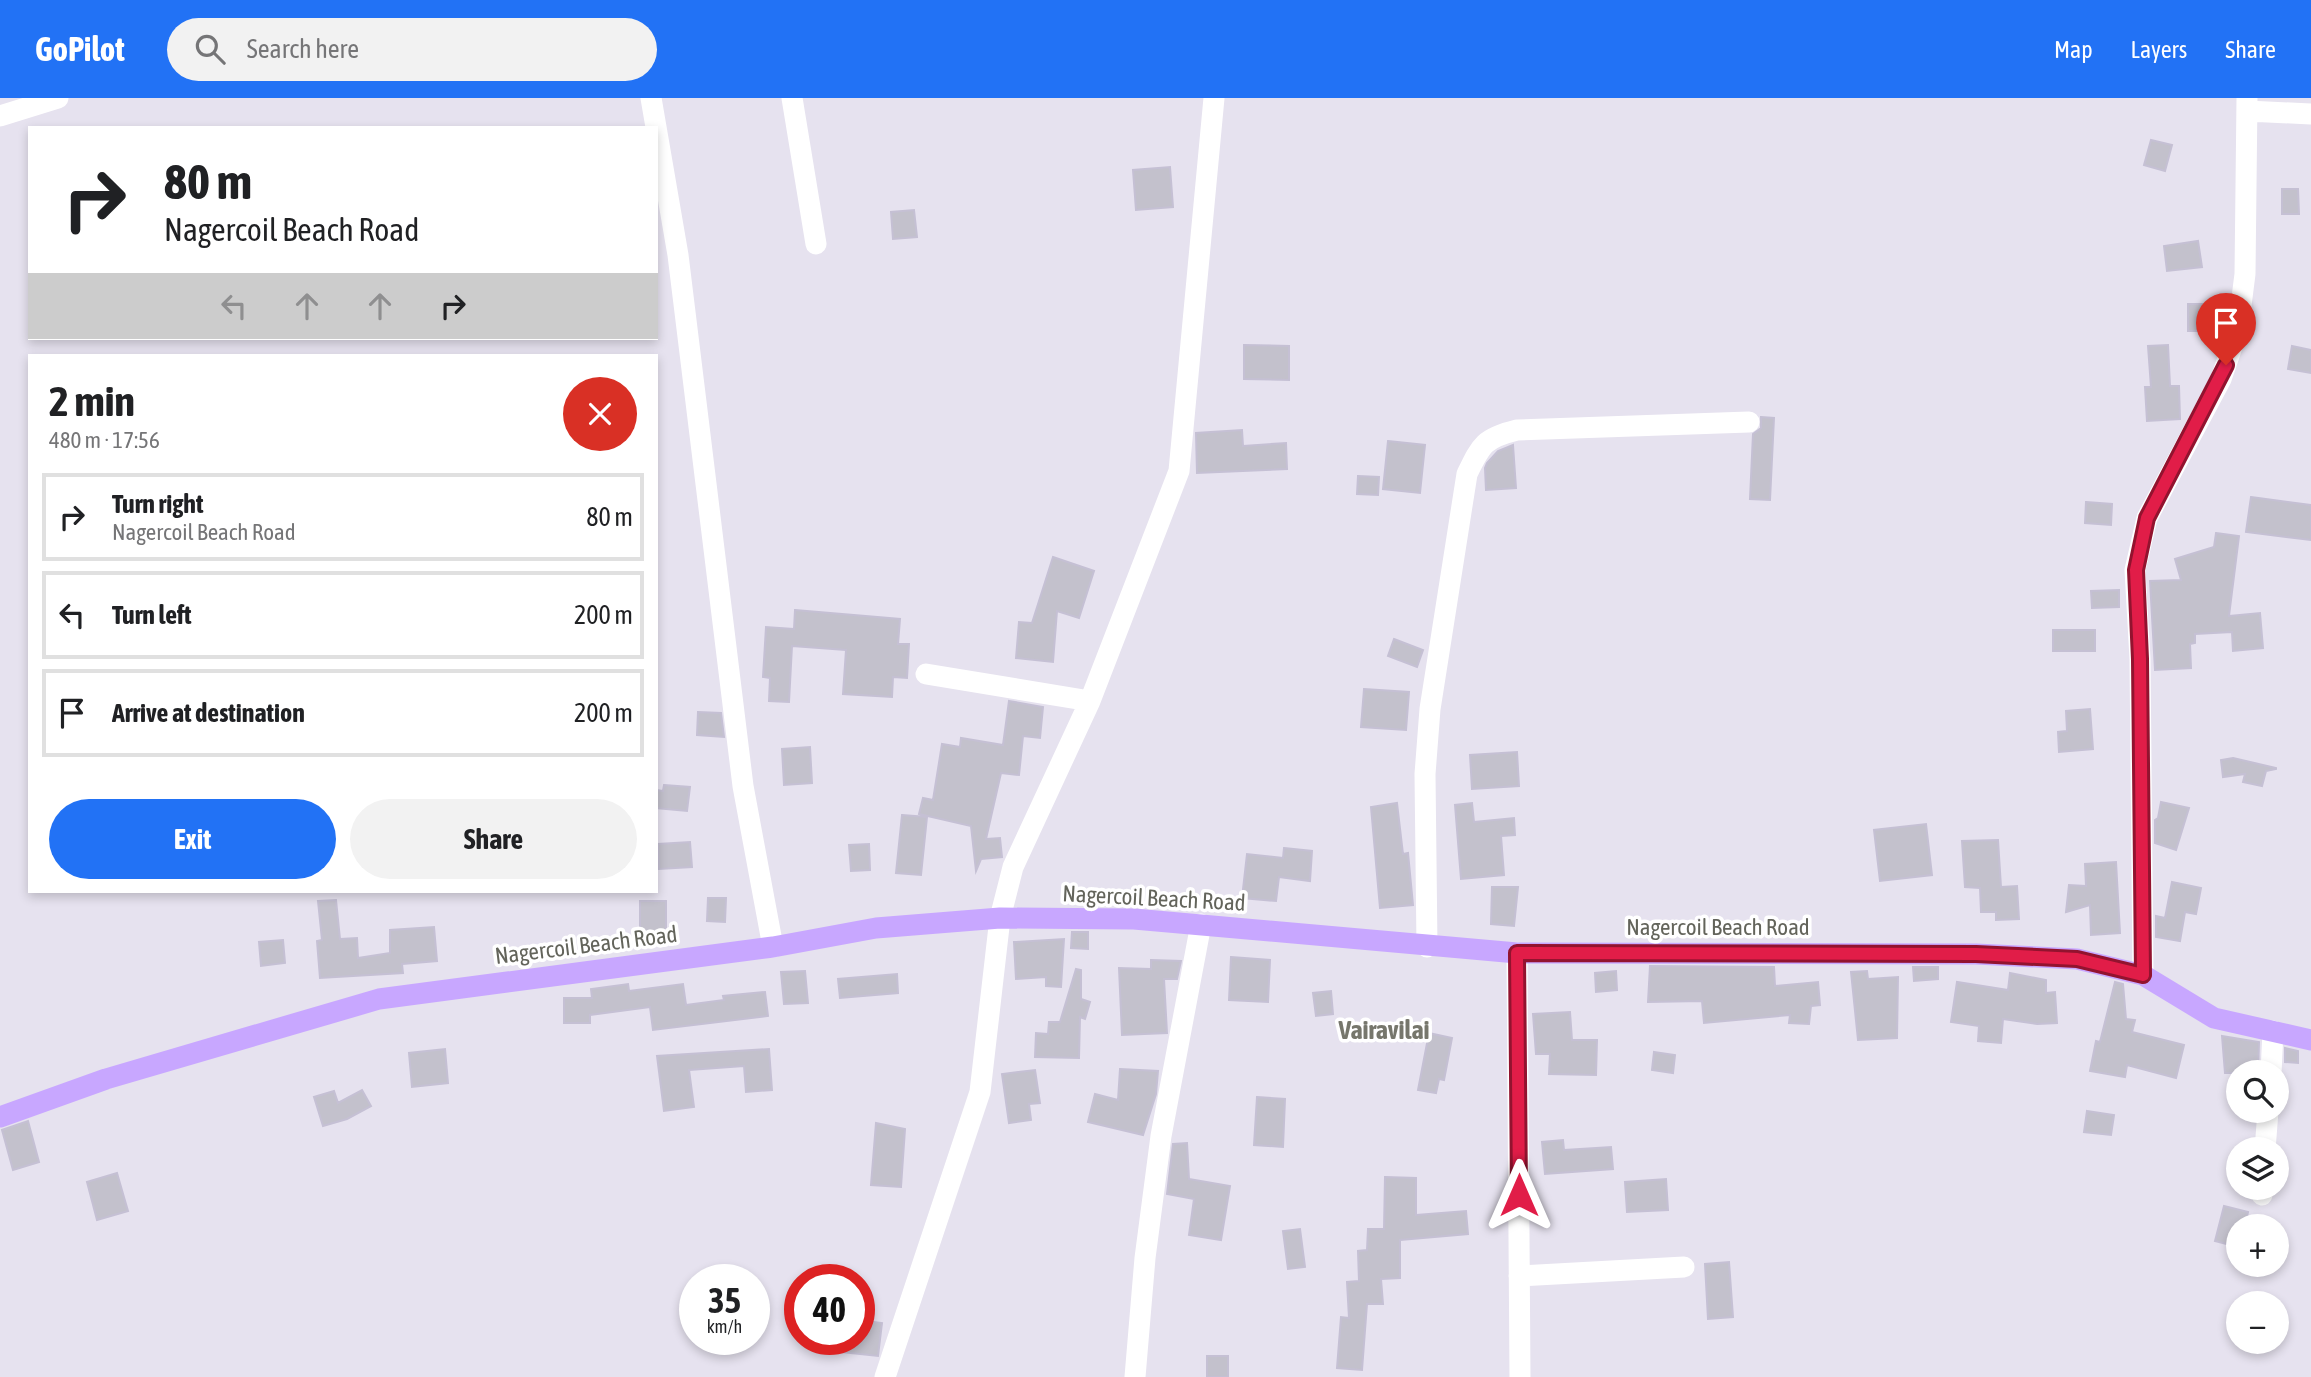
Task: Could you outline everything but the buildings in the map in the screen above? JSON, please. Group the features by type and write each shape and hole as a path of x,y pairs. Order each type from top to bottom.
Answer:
{"main road":[{"name":"Nagercoil Beach Road","path":"0,1117 106,1079 379,999 773,947 876,928 1000,918 1134,919 1517,953 1976,954 2077,959 2143,975 2214,1018 2311,1040"}],"street":[{"path":"0,116 58,98"},
{"path":"652,98 657,126"},
{"path":"792,98 816,244"},
{"path":"885,1377 980,1092 1000,918 1013,867 1090,701 1179,471 1214,98"},
{"path":"2143,975 2140,659 2136,570 2147,518 2221,379 2238,329 2245,274 2247,105 2311,114"},
{"path":"658,134 678,255 743,786 773,947"},
{"path":"1427,947 1425,774 1430,709 1467,474 1481,444 1498,435 1517,430 1749,422"},
{"path":"926,674 1090,701"},
{"path":"1135,1377 1145,1258 1161,1136 1201,924"},
{"path":"1517,953 1520,1377"},
{"path":"2272,1060 2273,1031"},
{"path":"1519,1276 1684,1267"}],"district":[{"name":"Vairavilai","path":"1384,1030"}],"route":[{"path":"1519,1195 1517,953 1976,954 2077,959 2143,975 2140,659 2136,570 2147,518 2226,365"}]}
